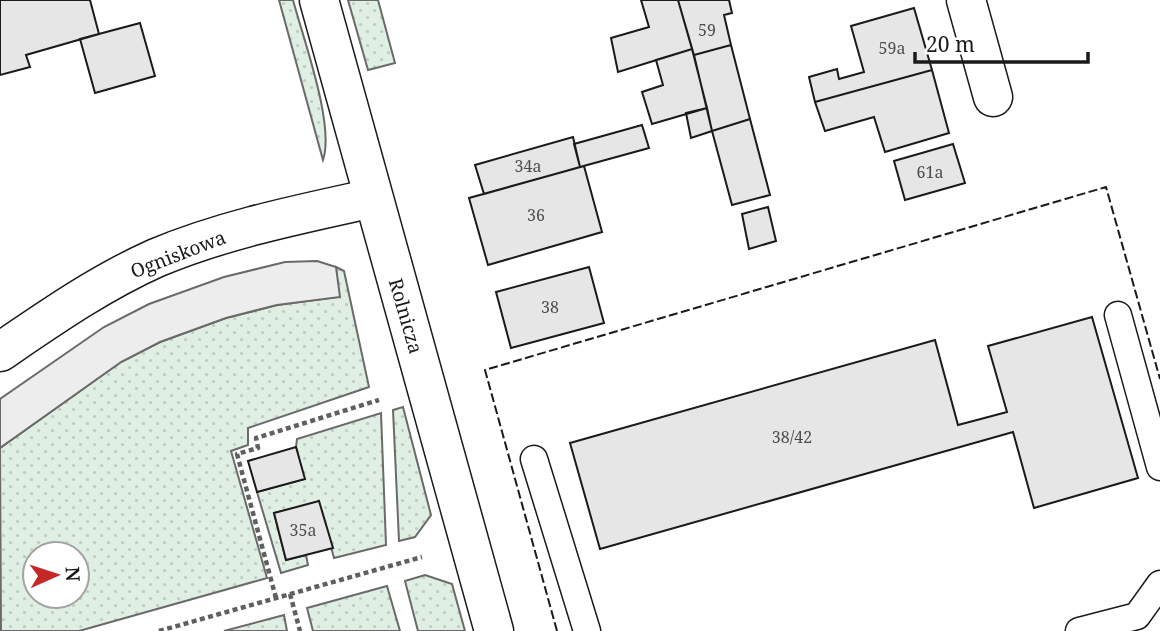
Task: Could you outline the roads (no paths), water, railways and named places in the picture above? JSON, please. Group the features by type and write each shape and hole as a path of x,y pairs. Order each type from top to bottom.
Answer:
{"street":[{"name":"Rolnicza","path":"319,0 494,631"},
{"path":"966,0 993,97"},
{"name":"Ogniskowa","path":"0,352 74,302 155,259 204,240 373,198"}],"lane":[{"path":"1118,315 1160,467"},
{"path":"534,459 587,631"},
{"path":"1079,631 1139,623 1160,584"}]}
